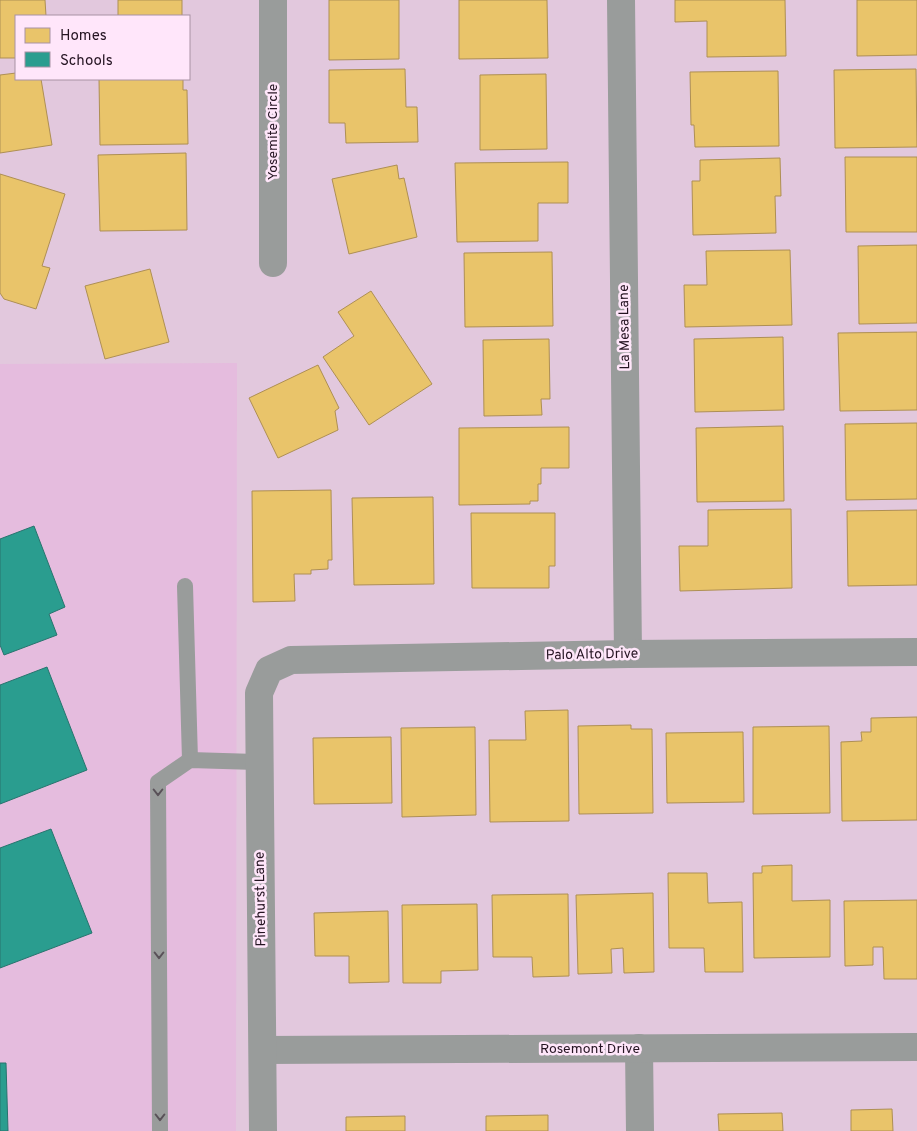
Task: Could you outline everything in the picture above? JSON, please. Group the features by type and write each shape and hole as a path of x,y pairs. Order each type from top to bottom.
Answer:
{"street":[{"name":"Yosemite Circle","path":"273,0 273,264"},
{"name":"La Mesa Lane","path":"621,0 628,654"},
{"name":"Palo Alto Drive","path":"269,670 291,660 628,654 917,652"},
{"name":"Pinehurst Lane","path":"263,1131 264,1050 259,694 269,670"},
{"name":"Rosemont Drive","path":"264,1050 917,1047"},
{"path":"639,1048 640,1131"}],"lane":[{"path":"185,586 190,760"},
{"path":"160,1131 158,782 190,760 260,762"}],"shaded area":[{"path":"237,363 236,1131 0,1131 0,364"}],"building: Homes":[{"path":"0,0 45,0 46,15 15,15 15,58 0,58"},
{"path":"118,0 182,0 182,15 118,15"},
{"path":"329,0 399,0 399,59 329,60"},
{"path":"459,0 547,0 548,58 459,59"},
{"path":"675,0 785,0 786,56 707,57 707,21 675,22"},
{"path":"857,0 917,0 917,55 857,56"},
{"path":"405,69 406,107 417,107 418,142 346,143 345,123 329,123 329,70"},
{"path":"916,69 917,147 835,148 834,70"},
{"path":"778,71 779,146 695,147 694,125 691,125 690,72"},
{"path":"15,73 15,80 41,80 52,145 0,153 0,75"},
{"path":"546,74 547,149 480,150 480,75"},
{"path":"99,80 183,80 183,90 187,90 188,144 100,145"},
{"path":"186,153 187,230 100,231 98,155"},
{"path":"845,157 917,157 917,232 846,232"},
{"path":"780,158 781,196 775,196 776,233 693,235 692,181 700,181 700,160"},
{"path":"568,162 568,203 538,203 538,241 457,242 455,163"},
{"path":"397,165 399,179 404,178 417,237 349,254 332,179"},
{"path":"0,174 65,194 42,266 50,268 36,309 4,299 0,293"},
{"path":"917,245 917,323 859,324 858,246"},
{"path":"790,250 792,325 685,327 684,285 707,285 706,251"},
{"path":"552,252 553,326 465,327 464,253"},
{"path":"150,269 169,342 105,359 85,286"},
{"path":"371,291 432,384 369,425 323,357 354,336 338,312"},
{"path":"917,332 917,410 840,411 838,333"},
{"path":"783,337 784,410 695,412 694,339"},
{"path":"549,339 550,399 541,399 542,415 484,416 483,340"},
{"path":"318,365 339,408 335,411 338,430 278,458 249,398"},
{"path":"917,423 917,499 846,500 845,424"},
{"path":"783,426 784,501 697,502 696,428"},
{"path":"569,427 569,468 541,468 541,484 538,484 538,501 530,501 530,504 459,505 459,428"},
{"path":"331,490 332,560 328,560 328,569 311,570 311,574 294,574 295,601 253,602 252,491"},
{"path":"433,497 434,584 354,585 352,498"},
{"path":"791,509 792,588 680,591 679,546 708,546 708,510"},
{"path":"917,510 917,585 848,586 847,511"},
{"path":"471,513 555,513 555,566 549,566 549,588 472,588"},
{"path":"568,710 569,821 490,822 489,740 526,740 525,711"},
{"path":"917,717 917,820 842,821 841,742 862,741 861,732 871,732 871,718"},
{"path":"631,725 631,729 652,729 653,813 579,814 578,726"},
{"path":"829,726 830,813 753,814 753,727"},
{"path":"475,727 476,815 402,817 401,728"},
{"path":"743,732 744,802 667,803 666,733"},
{"path":"391,737 392,803 314,804 313,738"},
{"path":"792,865 792,901 830,900 830,957 754,958 753,873 762,873 762,866"},
{"path":"668,873 707,873 708,903 742,902 743,972 705,972 704,948 669,948"},
{"path":"653,893 654,972 624,973 623,948 611,949 612,973 578,974 576,895"},
{"path":"568,894 569,976 533,977 532,957 493,957 492,895"},
{"path":"917,900 917,979 884,979 883,947 873,947 873,965 845,966 844,901"},
{"path":"477,904 478,970 441,971 441,983 403,983 402,905"},
{"path":"388,911 389,982 349,983 349,956 315,956 314,913"},
{"path":"892,1109 893,1131 851,1131 851,1110"},
{"path":"782,1113 783,1131 719,1131 718,1114"},
{"path":"548,1115 548,1131 486,1131 486,1116"},
{"path":"405,1116 405,1131 346,1131 346,1117"}],"building: Schools":[{"path":"34,526 65,607 49,614 57,635 4,655 0,645 0,539"},
{"path":"47,667 87,770 0,804 0,685"},
{"path":"51,829 92,933 0,968 0,848"},
{"path":"0,1063 6,1063 8,1131 0,1131"}]}
